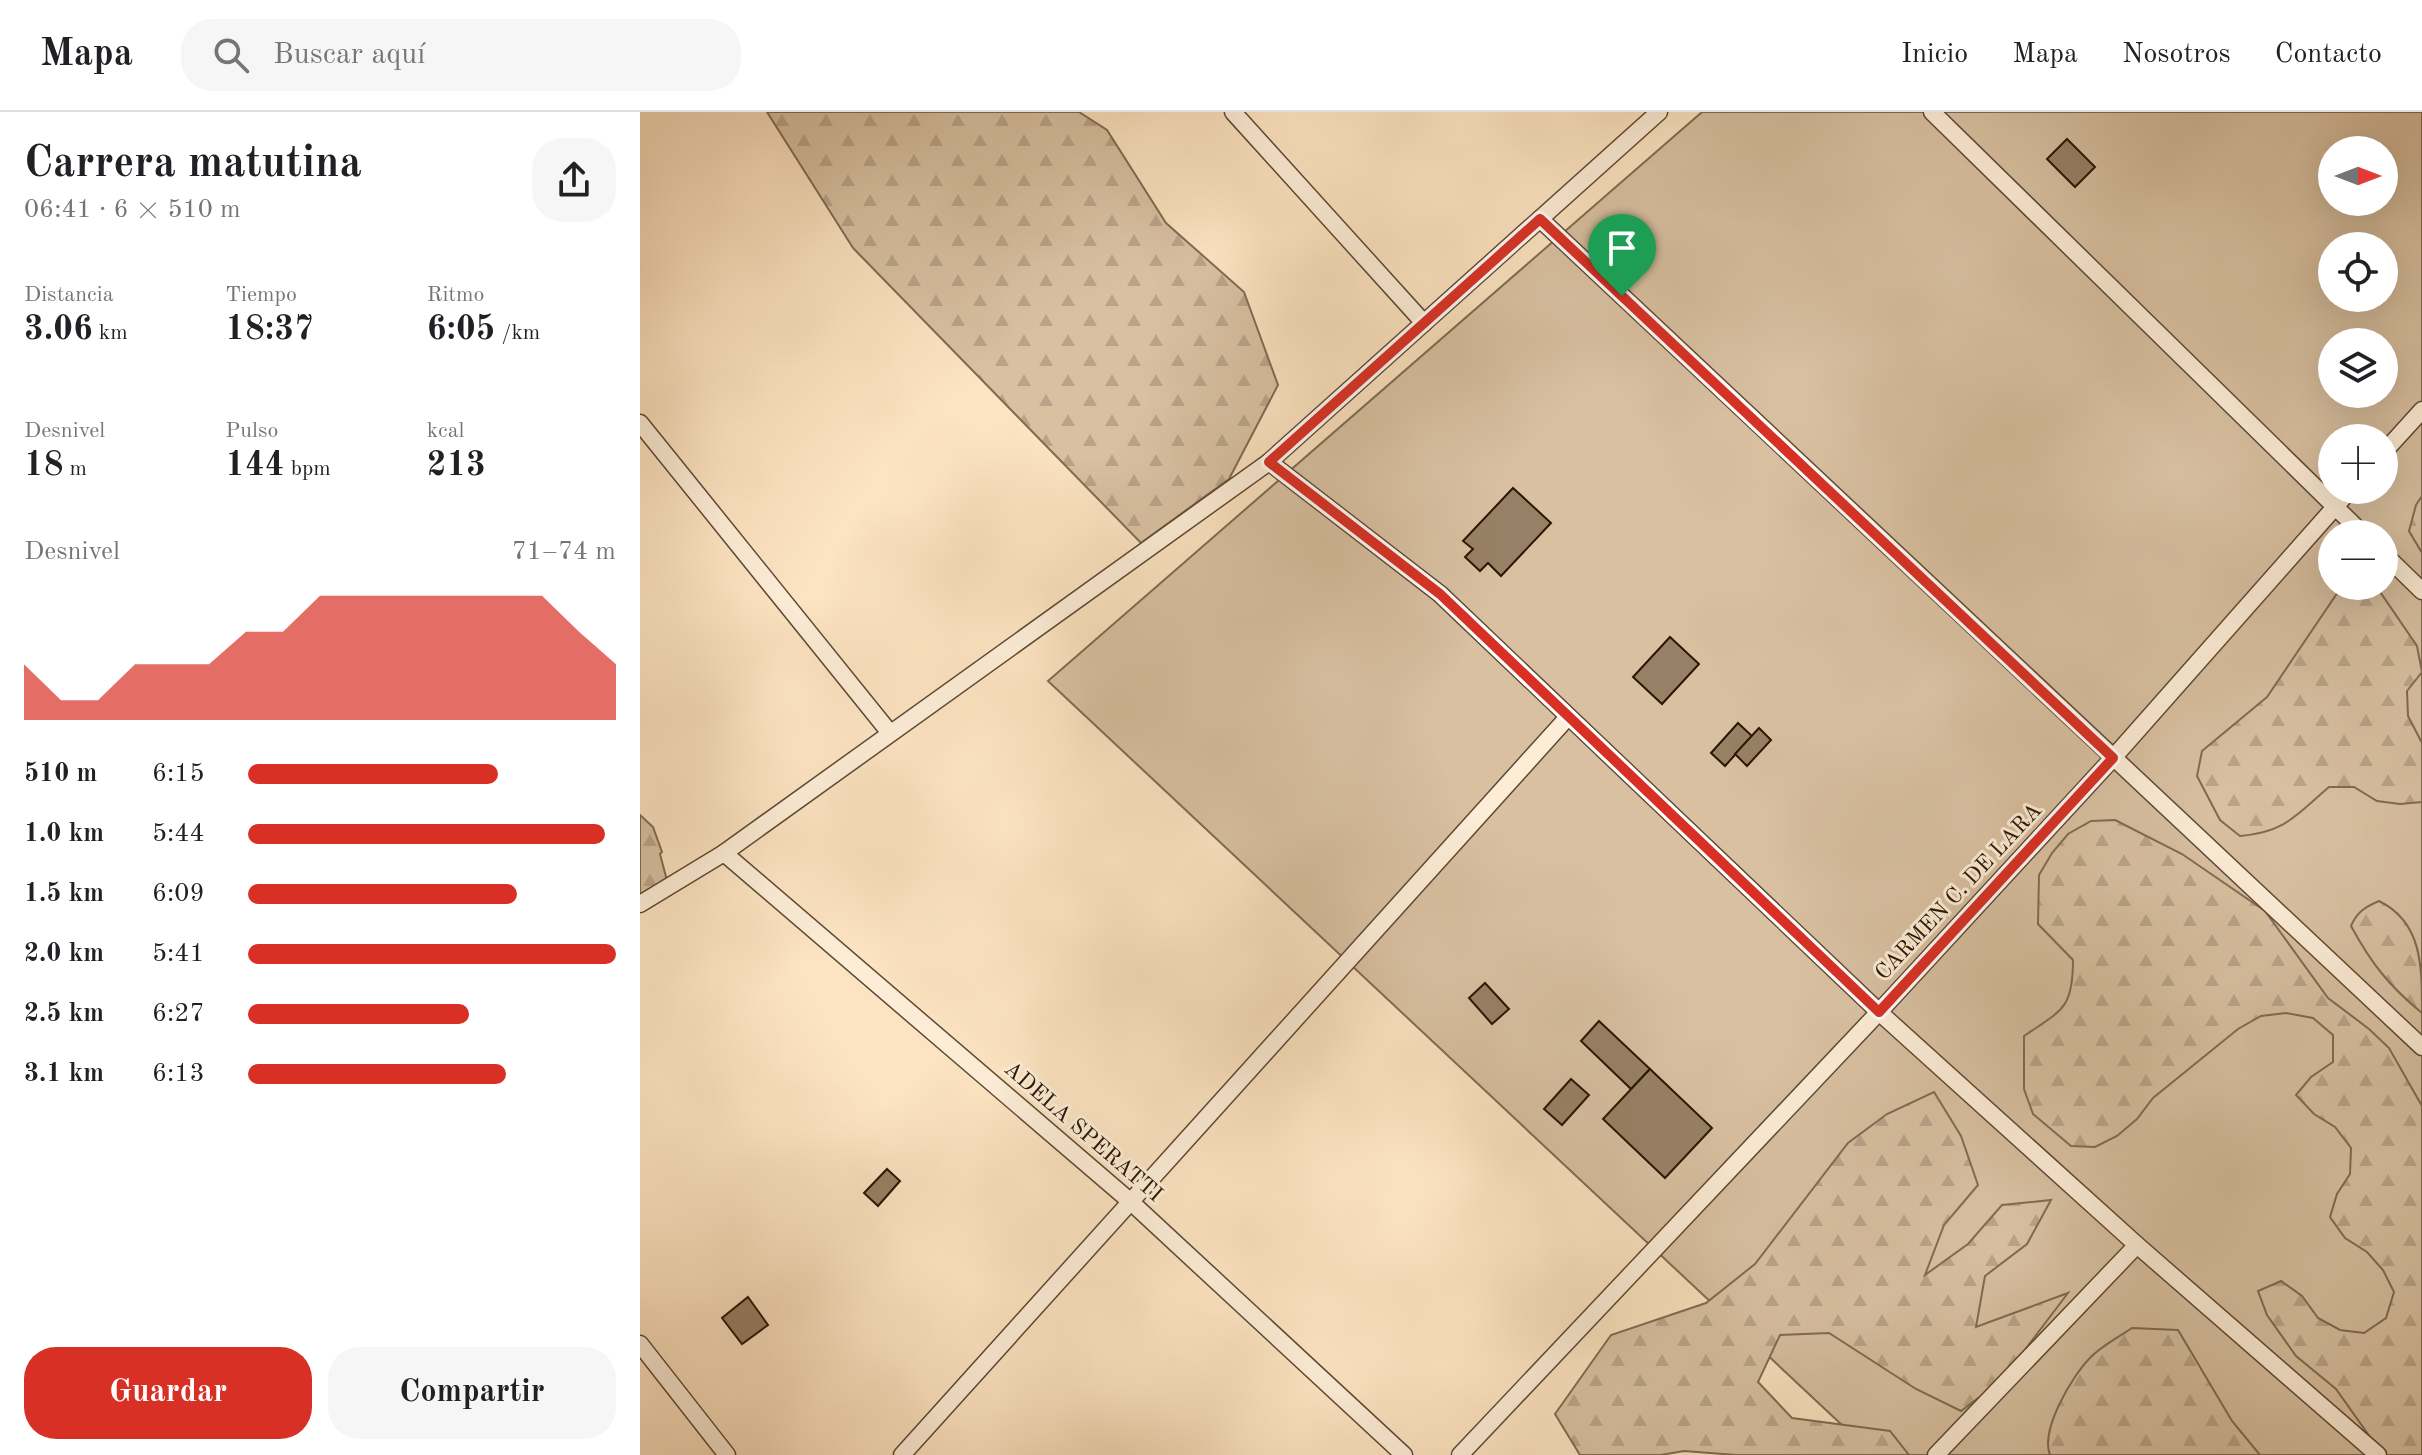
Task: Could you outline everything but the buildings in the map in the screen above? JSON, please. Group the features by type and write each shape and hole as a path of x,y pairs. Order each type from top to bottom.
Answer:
{"lane":[{"path":"1233,112 1424,323"},
{"path":"640,904 724,853 1269,462 1659,112"},
{"path":"1932,112 2349,520"},
{"path":"1540,219 2422,1047"},
{"path":"2398,437 2422,410"},
{"path":"640,423 890,733"},
{"path":"1269,462 1440,594 1879,1012 2137,1245 2378,1455"},
{"name":"CARMEN C. DE LARA","path":"1460,1455 1879,1012 2113,758 2335,506"},
{"path":"2398,568 2422,591"},
{"path":"902,1455 1568,717"},
{"name":"ADELA SPERATTI","path":"724,853 1131,1202 1404,1455"},
{"path":"1936,1455 2137,1245"},
{"path":"640,1344 727,1455"}],"green space":[{"path":"767,112 1079,112 1107,130 1166,223 1244,292 1278,385 1229,479 1141,543 853,248"},
{"path":"1702,112 2422,112 2422,1455 1874,1455 1048,681"},
{"path":"2422,496 2422,553 2409,531 2416,505"},
{"path":"2333,600 2386,600 2417,646 2422,672 2407,691 2408,716 2422,743 2422,802 2400,804 2377,801 2354,787 2329,787 2280,826 2240,836 2220,820 2197,776 2202,751 2267,697"},
{"path":"640,815 653,827 669,888 640,905"},
{"path":"2115,820 2182,854 2265,911 2328,998 2389,1048 2422,1106 2422,1455 2385,1455 2380,1451 2336,1389 2296,1356 2267,1315 2258,1291 2281,1281 2302,1296 2318,1318 2340,1330 2364,1333 2386,1318 2394,1292 2383,1270 2367,1252 2345,1238 2330,1217 2337,1194 2350,1174 2351,1148 2335,1127 2314,1114 2296,1095 2311,1077 2333,1062 2333,1035 2313,1018 2286,1013 2261,1016 2238,1029 2153,1098 2137,1119 2117,1136 2095,1147 2071,1146 2033,1114 2024,1089 2024,1036 2063,1007 2071,989 2073,960 2038,924 2039,875 2068,834 2091,821"},
{"path":"2379,901 2393,910 2412,933 2420,962 2422,1013 2382,973 2351,926 2362,910"},
{"path":"1934,1092 1961,1136 1978,1185 1944,1225 1925,1275 1968,1244 2002,1205 2051,1200 2027,1244 1985,1276 1976,1327 2068,1293 2002,1380 1961,1411 1916,1389 1829,1333 1780,1335 1758,1382 1792,1418 1890,1431 1909,1455 1736,1455 1684,1451 1661,1455 1580,1455 1555,1414 1611,1335 1706,1303 1755,1264 1848,1143 1887,1114"},
{"path":"2132,1328 2178,1330 2232,1421 2260,1455 2050,1455 2048,1444 2054,1418 2075,1377 2094,1354"}],"route":[{"path":"1540,219 1622,296 2113,758 1879,1012 1440,594 1269,462 1540,219"}]}
